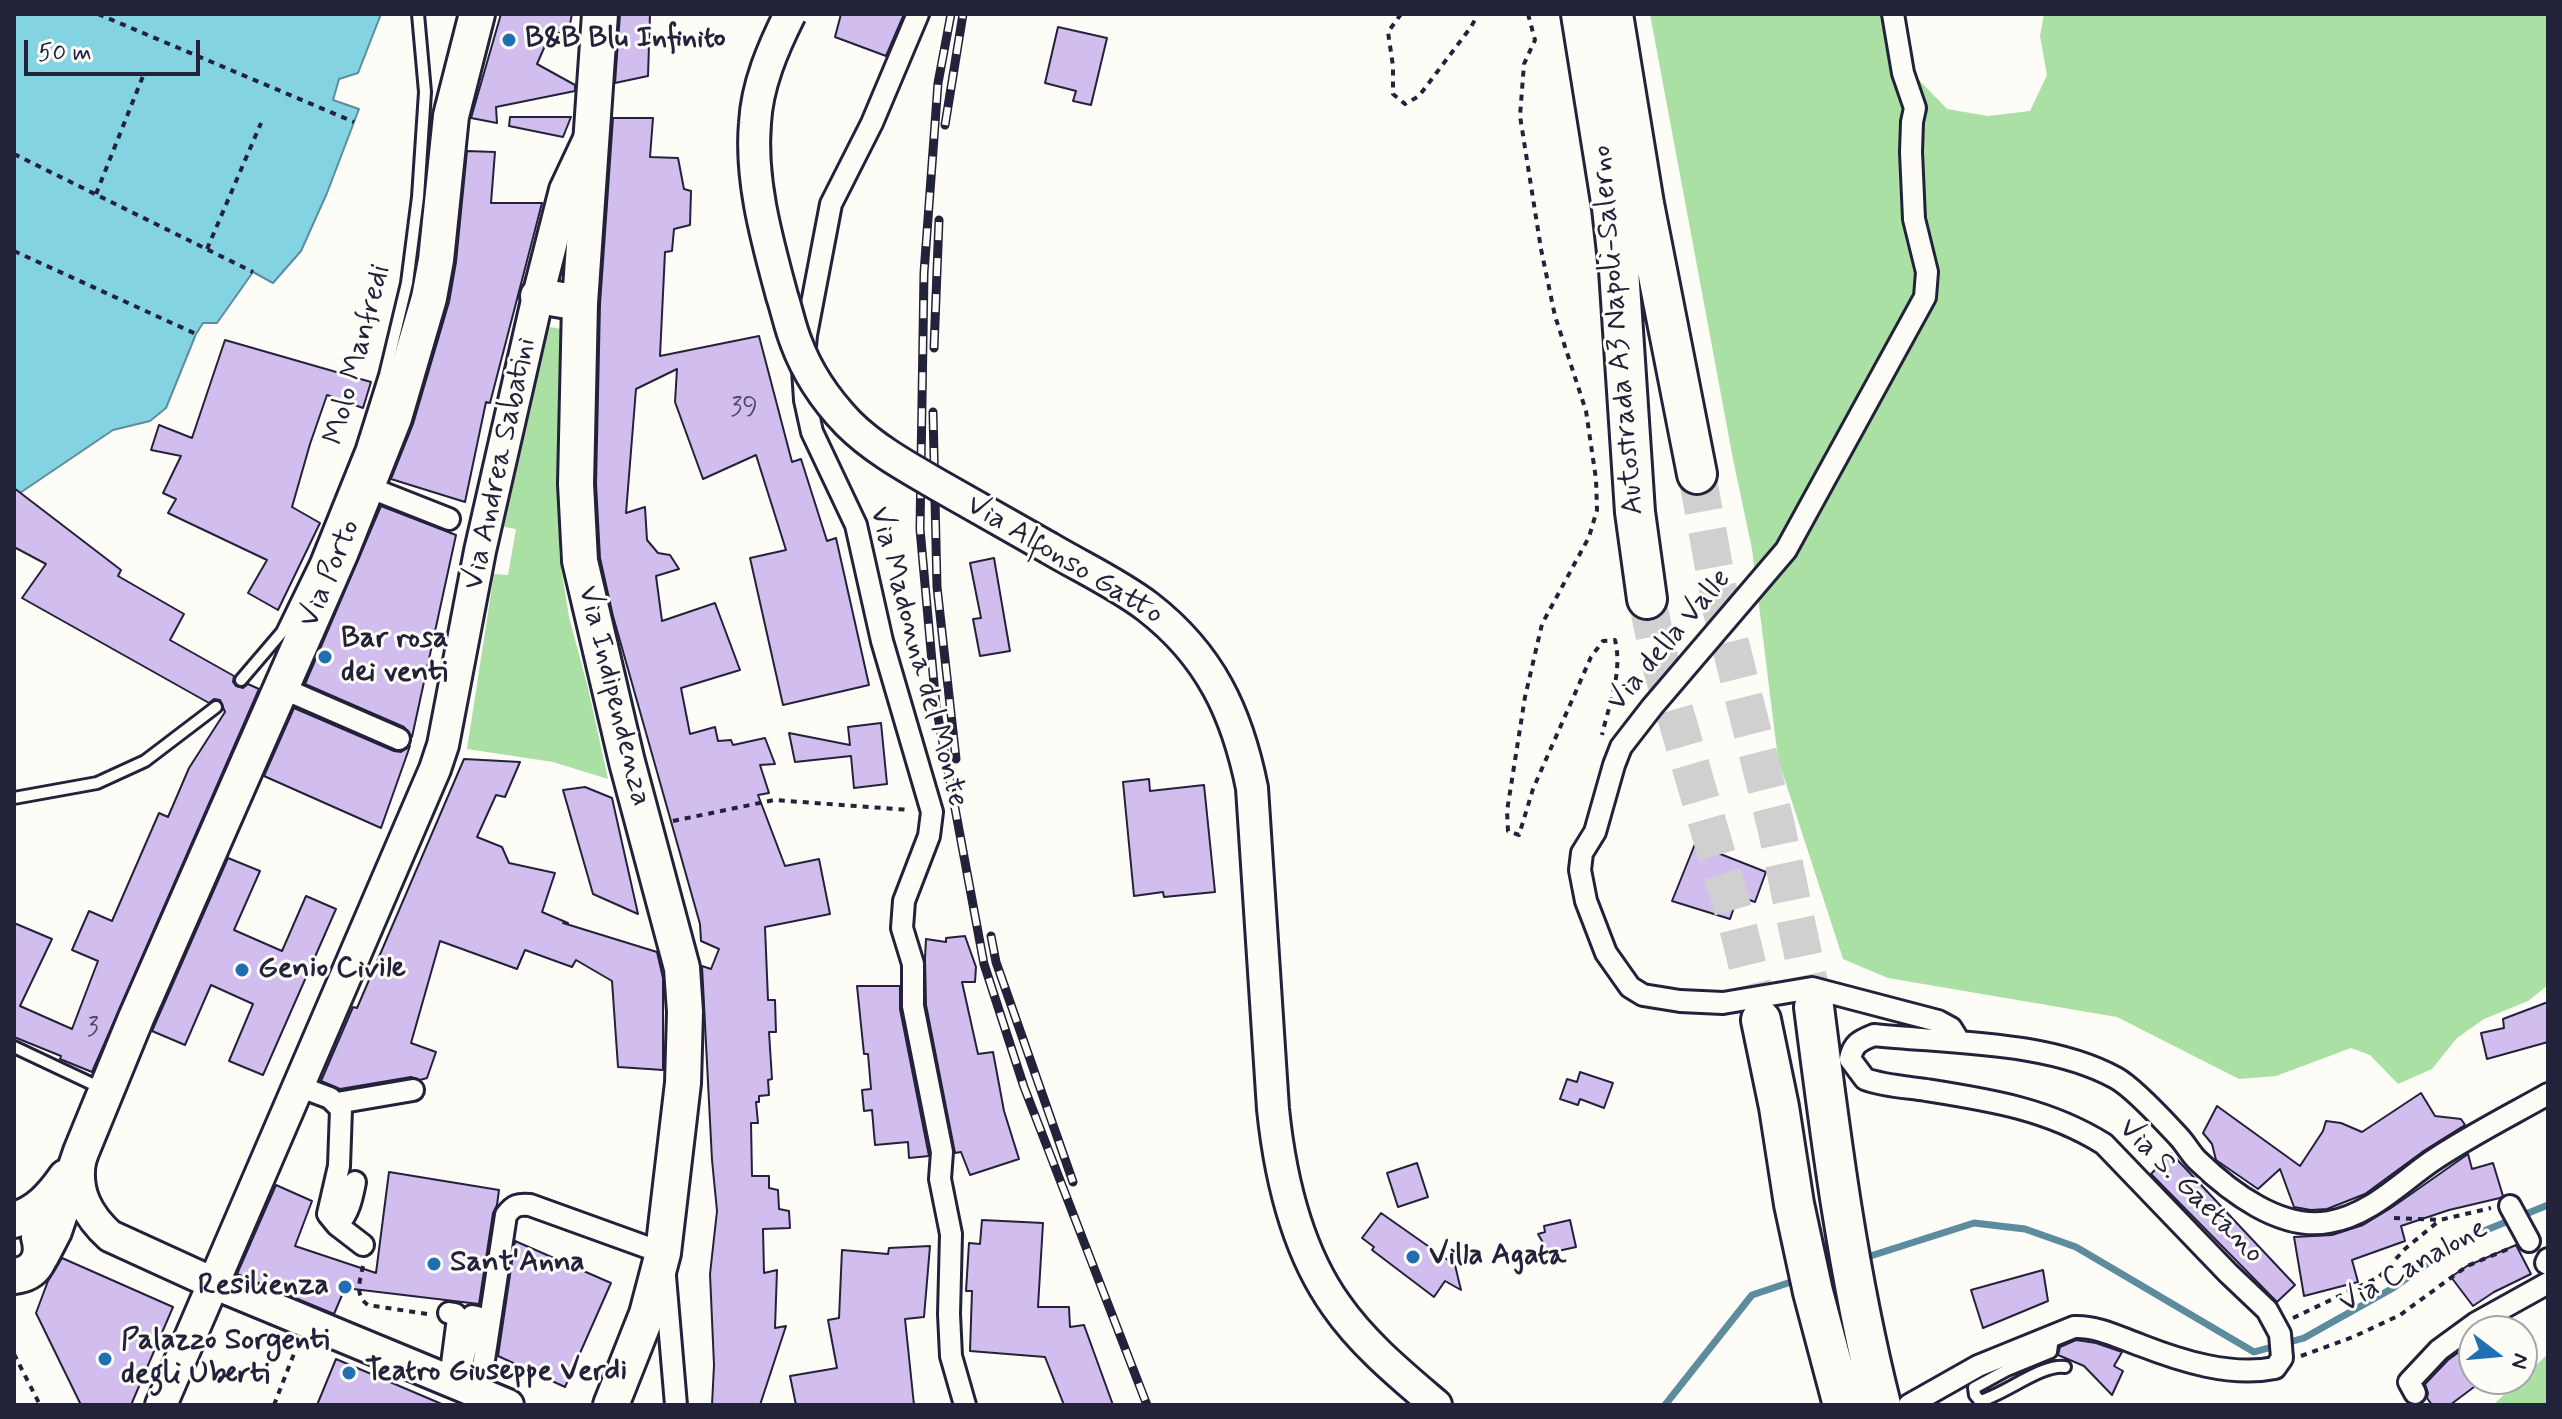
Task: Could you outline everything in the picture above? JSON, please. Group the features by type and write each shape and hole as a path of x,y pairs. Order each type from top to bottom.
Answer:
{"highway":[{"name":"Autostrada A3 Napoli-Salerno","path":"1581,14 1697,474"},
{"name":"Autostrada A3 Napoli-Salerno","path":"1613,14 1628,206 1619,270 1635,512 1647,599"},
{"path":"1814,1007 1853,1281 1881,1405"},
{"path":"1761,1020 1794,1204 1843,1405"}],"main road":[{"name":"Via Porto","path":"14,1276 33,1269 29,1216 52,1197 81,1152 136,1018 282,688 292,636 368,487 394,418 429,298 451,116 477,14"},
{"name":"Via Indipendenza","path":"600,14 580,303 576,484 580,561 627,762 682,968 685,1012 683,1083 663,1253 647,1314 611,1405"},
{"name":"Via Alfonso Gatto","path":"790,14 775,44 762,82 755,120 754,155 771,254 802,356 819,388 865,438 906,467 1147,606 1182,636 1210,672 1231,712 1243,745 1252,788 1273,1109 1296,1223 1313,1267 1336,1306 1370,1345 1436,1405"},
{"name":"Via Andrea Sabatini","path":"161,1405 443,745 480,551 538,296 565,190 592,133"},
{"path":"538,296 580,303"},
{"path":"81,1152 78,1171 82,1198 97,1224 110,1236 213,1283 508,1405"},
{"path":"30,1230 110,1236"}],"street":[{"name":"Via Madonna del Monte","path":"918,14 872,123 831,204 806,335 803,370 812,432 856,525 882,641 932,812 929,836 904,901 902,928 913,964 913,1006 942,1152 940,1179 951,1234 951,1356 965,1405"},
{"name":"Via della Valle","path":"1893,14 1903,73 1915,108 1911,152 1914,219 1927,272 1925,297 1786,550 1621,747 1595,832 1582,853 1580,870 1586,901 1606,953 1630,987 1643,995 1723,1003 1818,989 1938,1021 1951,1028 1959,1041"},
{"path":"368,487 449,519"},
{"path":"282,688 399,739"},
{"name":"Via S. Gaetano","path":"2278,1330 2267,1310 2119,1158 2095,1138 2055,1119 2011,1104 1865,1079 1850,1059 1853,1046 1874,1035 1959,1041 2068,1058 2119,1079 2180,1138 2195,1158 2245,1198 2277,1215 2322,1224 2344,1218 2383,1198 2432,1161 2548,1094"},
{"path":"298,1086 337,1103 341,1109 339,1166 328,1214 363,1245"},
{"path":"337,1103 413,1090"},
{"path":"337,1225 350,1205 355,1182"},
{"path":"475,1391 506,1215 515,1205 530,1205 663,1253 676,1405"},
{"name":"Via Canalone","path":"2510,1206 2529,1241"},
{"path":"2415,1393 2409,1382 2439,1350 2478,1321 2548,1283"},
{"path":"443,1314 458,1318 452,1364 462,1366 472,1316 484,1319 475,1391"},
{"path":"1909,1405 1978,1366 2074,1327 2090,1326 2153,1350 2230,1369 2264,1370 2275,1368 2282,1358 2278,1330"},
{"path":"630,1357 644,1341 655,1337 667,1344 673,1356"},
{"path":"958,1381 970,1392 973,1405"}],"lane":[{"name":"Molo Manfredi","path":"241,680 292,636 321,551 362,448 385,375 407,283 418,197 425,92 418,14"},
{"path":"14,798 97,783 145,761 216,707"},
{"path":"14,1047 106,1090"},
{"path":"2053,1335 2051,1352 1984,1381 1974,1388 1975,1395 1980,1401 1996,1396 2053,1366 2065,1367"}],"path":[{"path":"98,14 354,122"},
{"path":"1401,14 1388,32 1393,94 1405,104 1419,96 1478,14"},
{"path":"1528,14 1535,40 1524,64 1520,116 1555,316 1586,411 1596,479 1597,510 1589,537 1542,624 1525,697 1507,811 1508,831 1519,835 1533,789 1591,657 1603,641 1615,640 1619,655 1601,743"},
{"path":"96,194 143,76"},
{"path":"207,249 261,123"},
{"path":"14,154 253,272"},
{"path":"14,251 196,334"},
{"path":"646,829 774,800 932,812"},
{"name":"Via Canalone","path":"2401,1218 2440,1220 2510,1206"},
{"name":"Via Canalone","path":"2278,1330 2379,1277 2417,1238 2440,1220"},
{"name":"Via Canalone","path":"2282,1358 2291,1359 2353,1337 2400,1315 2467,1266 2529,1241"},
{"path":"363,1245 366,1256 358,1290 362,1301 368,1305 443,1314"},
{"path":"274,1405 307,1322"},
{"path":"14,1354 40,1405"}],"green space":[{"path":"1650,14 1895,14 1899,49 1919,80 1947,109 1988,116 2030,111 2047,75 2040,36 2044,14 2548,14 2548,985 2528,1001 2484,1019 2457,1038 2432,1069 2398,1084 2370,1055 2351,1048 2276,1076 2239,1079 2117,1017 1888,978 1843,959 1778,759 1752,549"},
{"path":"549,327 562,329 559,555 569,617 608,779 553,762 467,749 494,574 508,575 516,529 504,527"},
{"path":"2548,1354 2548,1405 2494,1405 2504,1395 2538,1395 2538,1363"}],"water":[{"path":"14,14 381,14 358,73 339,79 333,100 359,109 301,251 273,283 253,272 217,323 203,323 166,408 150,421 113,430 14,497"}],"building":[{"path":"501,14 572,14 568,34 551,32 537,64 575,85 575,91 496,107 497,123 471,118"},
{"path":"620,14 650,14 648,76 615,83"},
{"path":"841,14 904,14 886,56 835,37"},
{"path":"1058,27 1107,38 1091,105 1073,101 1076,91 1045,83"},
{"path":"510,117 571,117 563,137 509,126"},
{"path":"613,118 653,118 650,157 678,158 684,189 691,191 690,225 674,229 672,251 665,252 660,356 759,336 792,462 801,459 827,541 836,538 869,685 783,705 750,558 786,550 756,455 703,479 675,402 677,369 636,389 626,513 645,507 647,540 658,553 670,555 679,569 656,576 662,621 715,603 740,670 681,688 690,734 715,727 718,741 731,740 733,745 765,738 775,764 760,765 769,793 758,795 785,866 819,859 830,914 765,927 768,1000 775,1000 776,1032 769,1032 772,1079 768,1080 769,1095 759,1096 759,1102 756,1102 758,1123 751,1123 752,1176 769,1176 769,1188 778,1190 779,1209 789,1211 790,1228 763,1229 764,1273 777,1270 775,1328 786,1326 760,1405 712,1405 714,1365 710,1274 717,1211 702,966 711,969 719,949 701,941 700,924 613,616 600,558 596,484 600,304"},
{"path":"467,151 495,152 491,203 542,203 490,403 486,402 465,502 391,479 413,424 449,302"},
{"path":"225,340 371,382 363,408 327,395 292,507 320,523 278,610 248,593 267,560 168,513 176,499 163,493 181,456 151,450 159,425 192,438"},
{"path":"14,488 121,570 118,576 184,614 170,640 234,676 236,686 243,688 248,684 259,689 92,1072 14,1037 14,923 52,939 20,1006 72,1029 98,961 72,950 89,911 112,921 159,813 168,817 189,768 225,712 220,700 214,699 209,703 22,598 46,564 14,547"},
{"path":"381,506 456,535 412,737 404,727 305,684"},
{"path":"994,558 1010,651 980,656 973,619 981,618 970,563"},
{"path":"294,708 394,751 401,752 410,746 381,828 264,776"},
{"path":"881,723 887,784 854,788 851,756 795,762 789,733 850,745 848,727"},
{"path":"464,759 520,762 505,797 496,795 477,837 502,847 509,863 555,873 542,912 568,923 563,923 657,952 663,978 663,1070 618,1067 612,981 576,960 572,967 525,950 517,969 440,941 411,1043 436,1052 427,1078 420,1080 411,1077 340,1089 321,1081 353,1007 357,1008"},
{"path":"1149,779 1150,791 1204,785 1215,892 1164,897 1163,892 1134,896 1123,782"},
{"path":"585,787 612,798 638,914 593,894 563,790"},
{"path":"1695,844 1766,872 1755,902 1738,896 1730,919 1672,901"},
{"name":"Genio Civile","path":"228,858 260,871 234,930 282,951 306,896 336,909 263,1075 229,1061 253,1004 211,985 185,1045 152,1031"},
{"path":"965,936 976,967 975,982 962,982 978,1054 993,1052 1004,1111 1019,1159 970,1175 961,1152 955,1153 926,1005 925,958 926,939 946,942 946,938"},
{"path":"857,986 900,986 900,1009 929,1156 909,1158 908,1142 875,1145 872,1110 864,1111 862,1090 871,1089"},
{"path":"2548,1002 2548,1042 2487,1059 2481,1033 2504,1028 2503,1019"},
{"path":"1580,1072 1613,1083 1604,1108 1580,1099 1578,1105 1560,1099 1567,1079 1577,1082"},
{"path":"2421,1093 2435,1116 2461,1119 2465,1125 2365,1194 2327,1209 2294,1207 2280,1169 2258,1189 2216,1160 2212,1144 2203,1133 2217,1106 2300,1166 2323,1131 2326,1121 2341,1123 2362,1132"},
{"path":"2171,1153 2295,1285 2277,1302 2151,1174"},
{"path":"2468,1154 2472,1169 2493,1163 2503,1196 2401,1226 2405,1241 2352,1260 2358,1282 2304,1296 2294,1237 2332,1235 2363,1225"},
{"path":"1417,1163 1428,1197 1398,1207 1387,1173"},
{"name":"Sant'Anna","path":"389,1172 499,1190 479,1304 345,1288 334,1314 237,1274 276,1185 312,1201 295,1246 376,1273"},
{"name":"Villa Agata","path":"1381,1213 1455,1265 1461,1290 1445,1281 1434,1297 1372,1250 1374,1247 1362,1238"},
{"path":"982,1220 1043,1223 1038,1307 1069,1307 1070,1327 1084,1325 1113,1405 1064,1405 1045,1357 970,1351 972,1291 966,1291 969,1243 980,1244"},
{"path":"1570,1220 1576,1247 1549,1253 1538,1234 1545,1232 1544,1226"},
{"path":"515,1241 611,1283 565,1387 498,1356"},
{"path":"2516,1245 2531,1274 2473,1306 2451,1277 2467,1266"},
{"path":"930,1246 924,1317 905,1319 914,1405 796,1405 790,1376 837,1368 828,1320 839,1318 842,1250 888,1254 889,1248"},
{"name":"Palazzo Sorgenti degli Uberti","path":"62,1258 173,1307 131,1405 81,1405 36,1313 48,1281"},
{"path":"2043,1270 2048,1301 1983,1328 1971,1290"},
{"path":"2076,1340 2122,1352 2114,1366 2123,1371 2112,1395 2084,1366 2058,1355 2060,1347"},
{"path":"2458,1353 2458,1395 2463,1395 2450,1405 2432,1405 2427,1398 2425,1384"},
{"name":"Teatro Giuseppe Verdi","path":"336,1359 444,1405 317,1405"}],"waterway":[{"path":"1861,1259 1974,1223 2025,1229 2076,1247 2254,1352 2304,1338 2393,1288 2459,1241 2548,1205"},
{"path":"1665,1405 1752,1295 1800,1279"}],"tunnel":[{"path":"1697,474 1722,611 1776,826 1814,1007"},
{"path":"1647,599 1660,662 1738,927 1761,1020"}],"railway":[{"path":"951,14 938,83 924,273 920,529 936,706 984,964 1024,1087 1147,1405"},
{"path":"945,125 963,14"},
{"path":"934,348 939,220"},
{"path":"933,412 937,587 956,759"},
{"path":"991,936 996,962 1073,1182"}],"place":[{"name":"B&B Blu Infinito","path":"509,40"},
{"name":"Bar rosa dei venti","path":"325,657"},
{"name":"Genio Civile","path":"242,970"},
{"name":"Villa Agata","path":"1413,1257"},
{"name":"Sant'Anna","path":"434,1264"},
{"name":"Resilienza","path":"345,1287"},
{"name":"Palazzo Sorgenti degli Uberti","path":"105,1359"},
{"name":"Teatro Giuseppe Verdi","path":"349,1373"}]}
